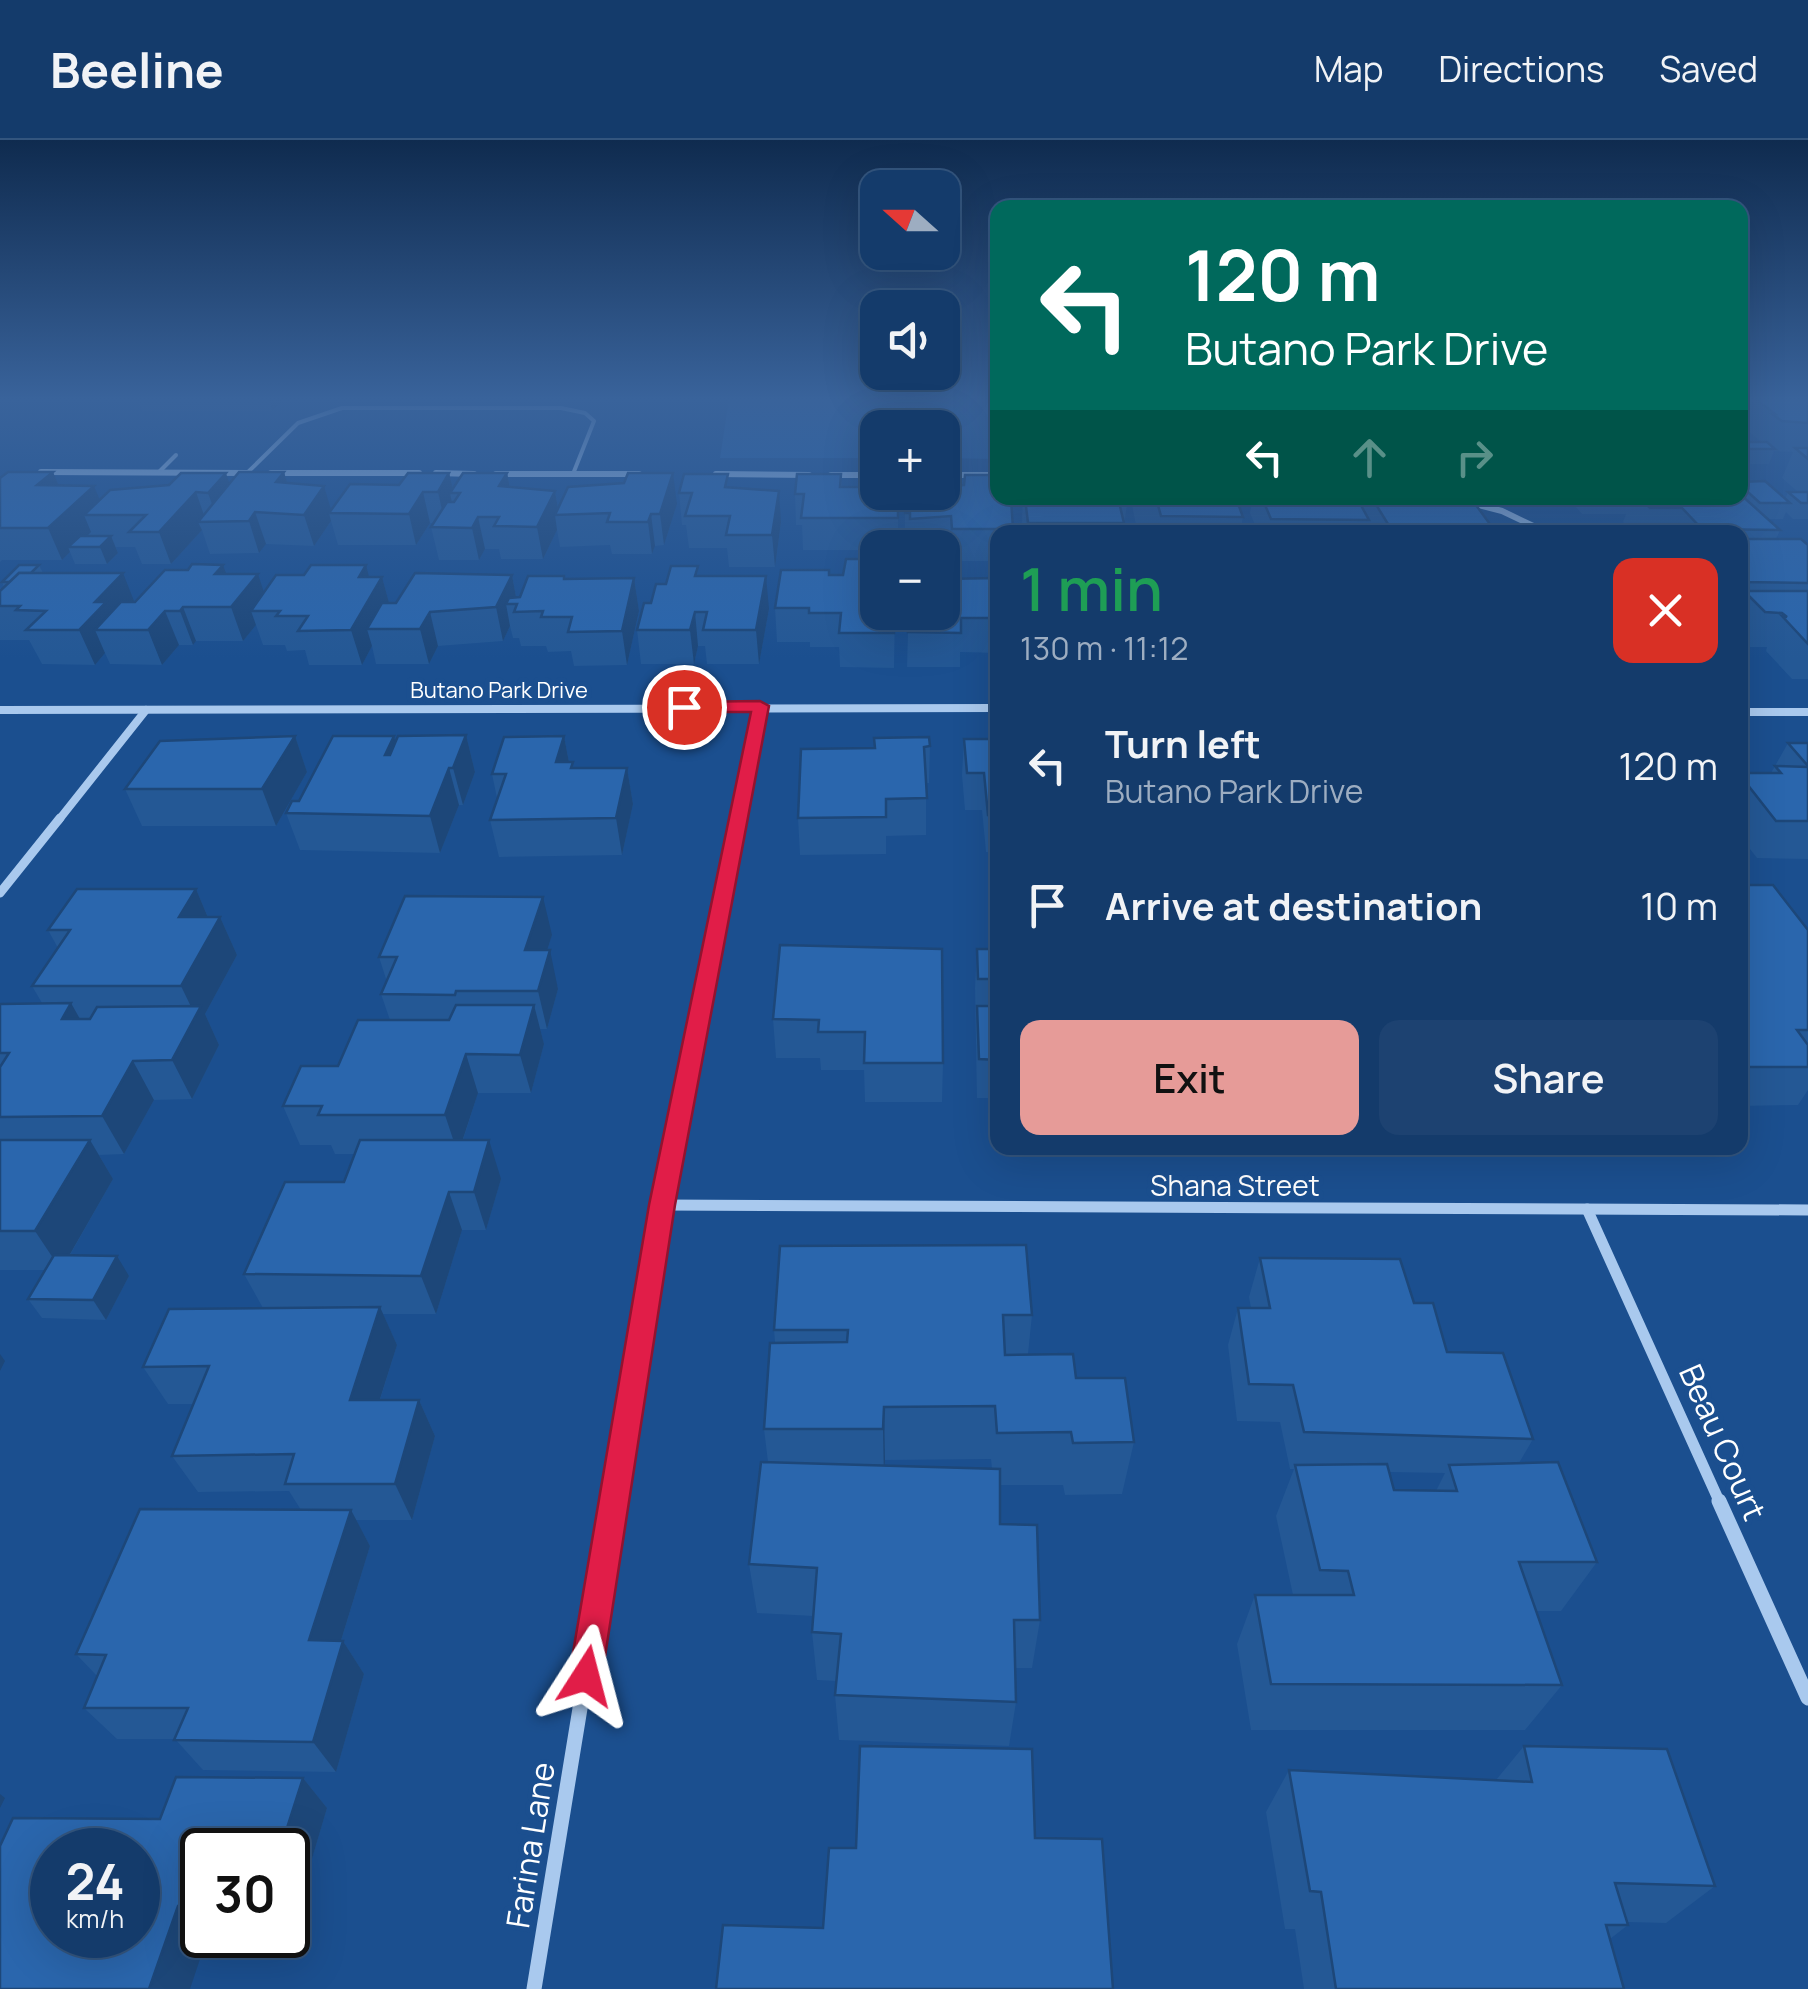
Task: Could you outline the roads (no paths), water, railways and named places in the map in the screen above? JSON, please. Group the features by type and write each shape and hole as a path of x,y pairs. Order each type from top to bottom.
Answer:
{"street":[{"path":"1476,505 1531,525"},
{"name":"Farina Lane","path":"534,1989 662,1205 760,706"},
{"name":"Butano Park Drive","path":"0,710 990,708"},
{"path":"0,893 146,710"},
{"path":"1748,712 1808,712"},
{"name":"Shana Street","path":"662,1205 1808,1210"},
{"name":"Beau Court","path":"1587,1209 1808,1698"}]}
